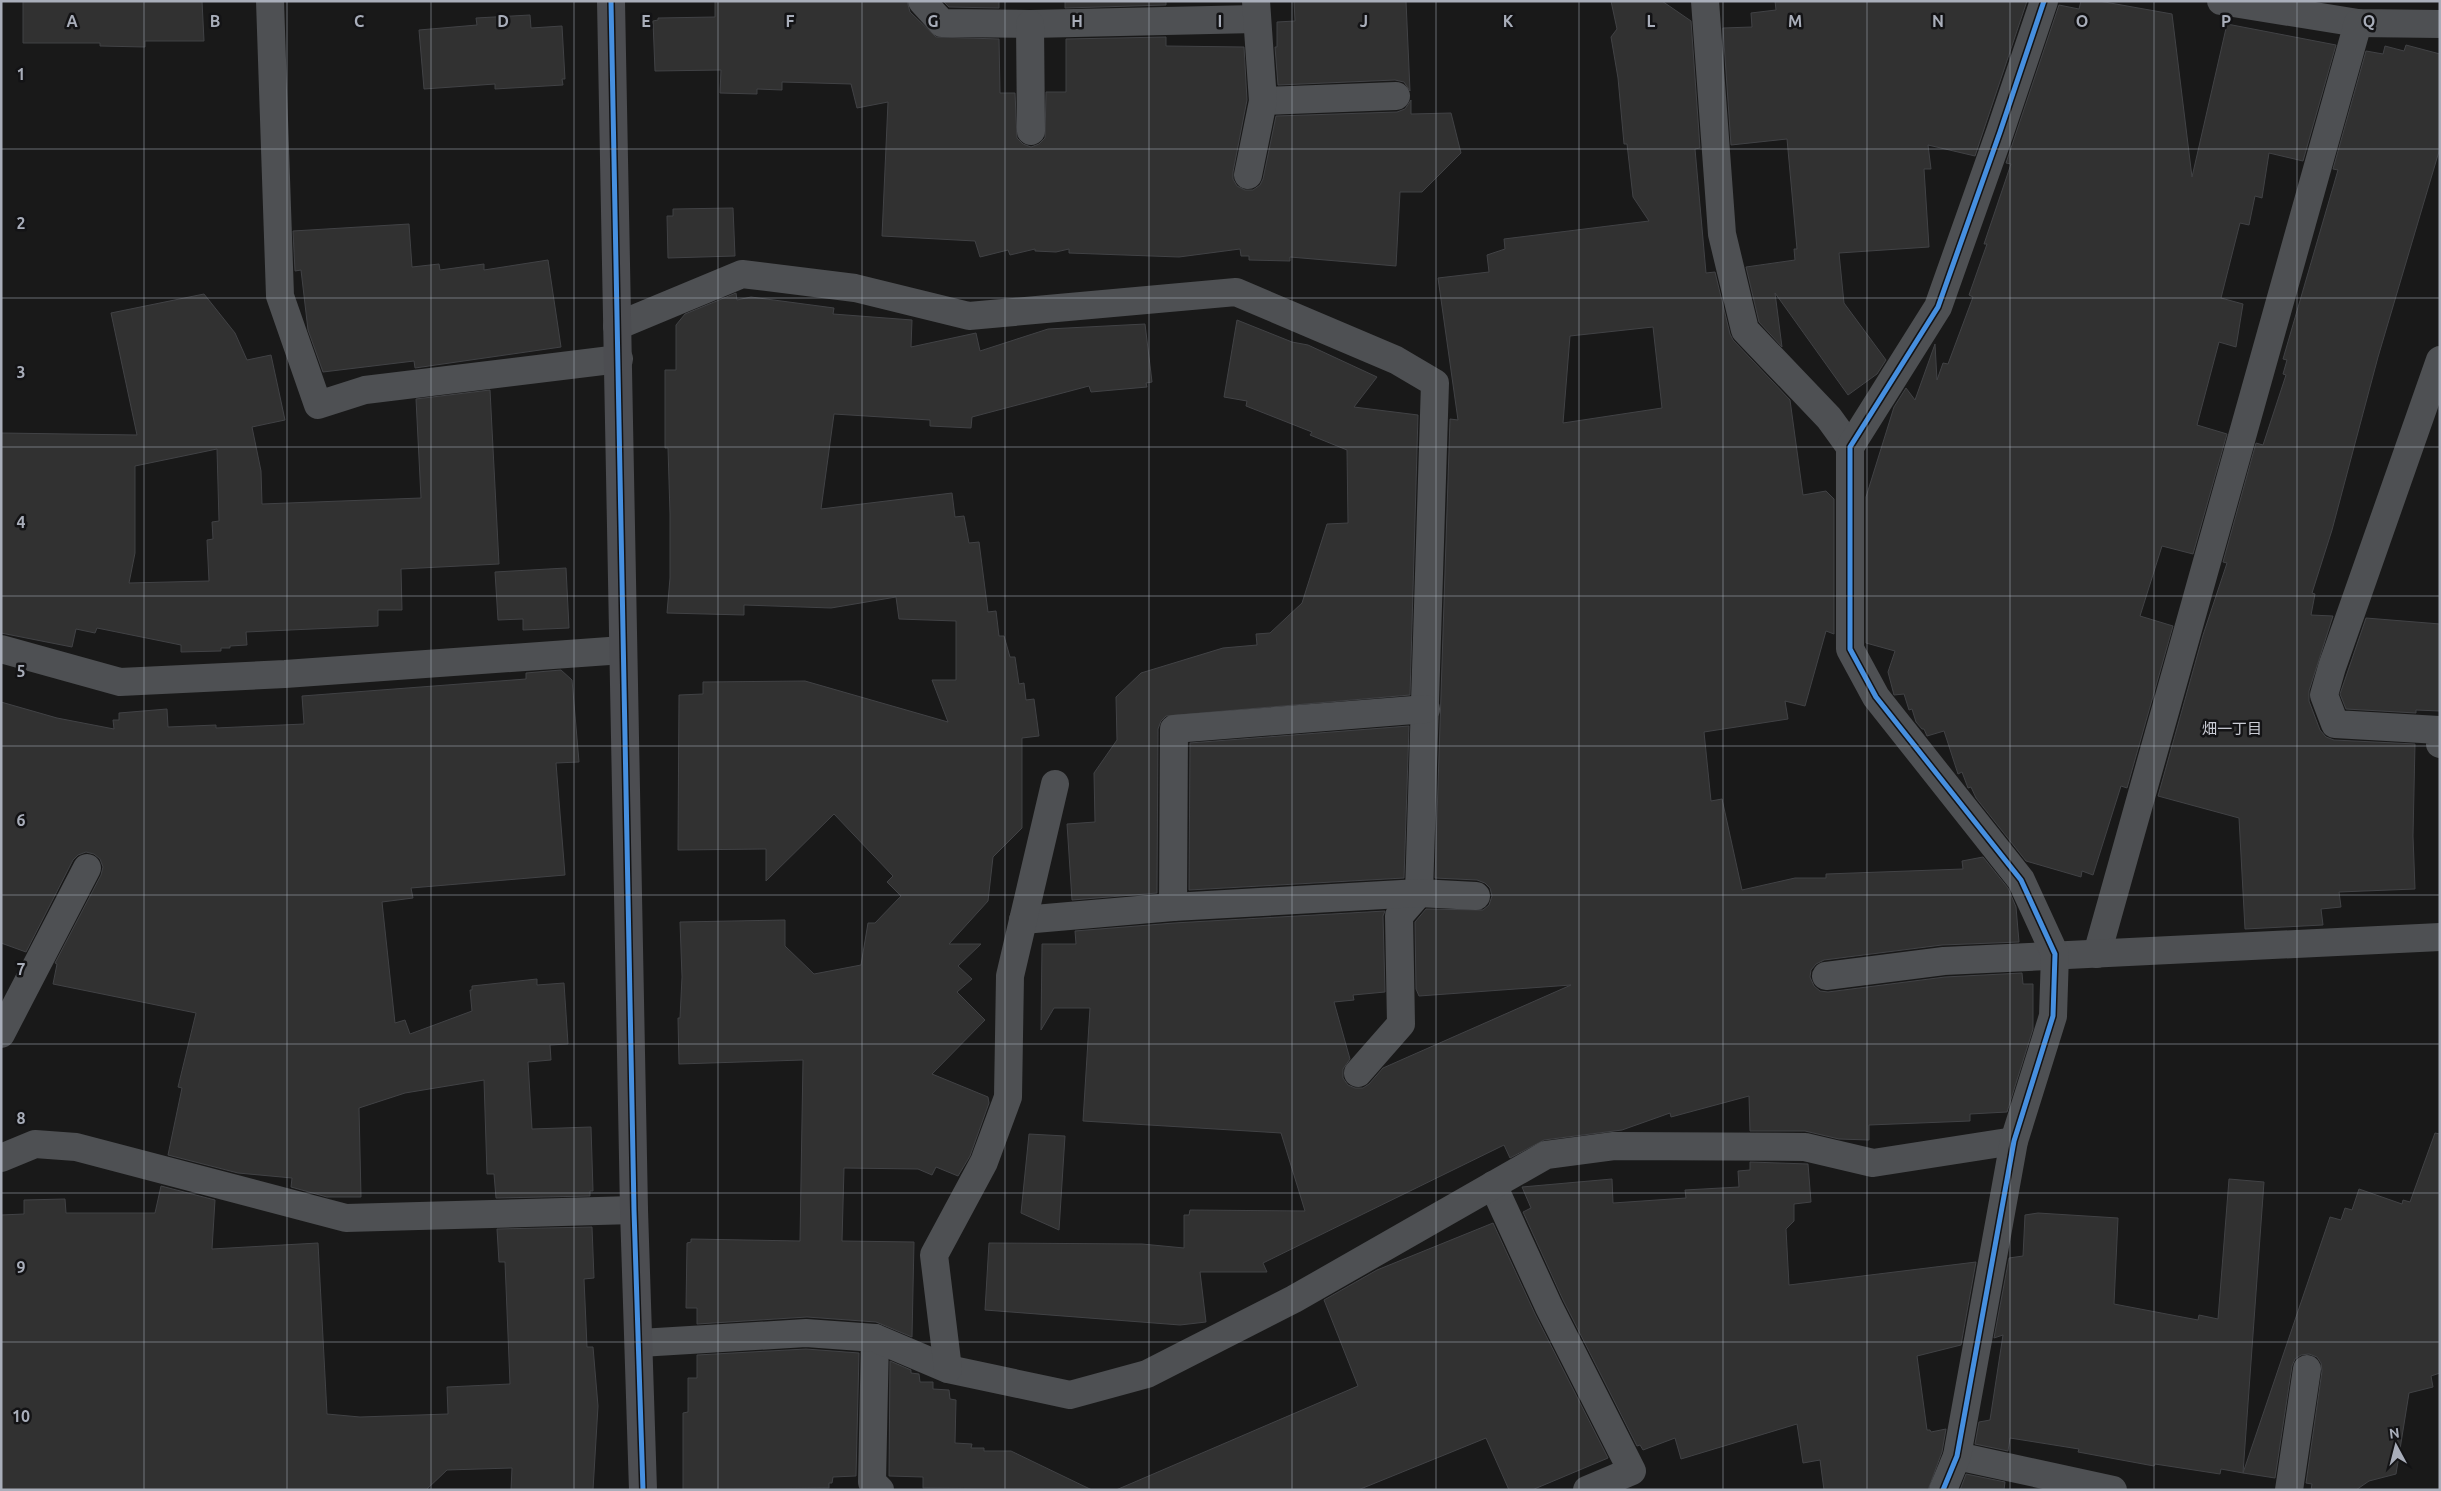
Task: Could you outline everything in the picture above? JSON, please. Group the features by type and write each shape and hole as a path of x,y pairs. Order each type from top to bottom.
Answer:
{"street":[{"path":"270,1 280,296 318,405 365,390 619,359"},
{"path":"612,1 634,1210 640,1343 643,1490"},
{"path":"922,1 942,23 1030,24 1256,10 1263,101 1248,175"},
{"path":"1705,1 1722,234 1745,330 1829,418 1850,447"},
{"path":"1943,1490 1957,1456 2014,1141 2053,1016 2055,954 2022,880 1876,697 1850,649 1850,447 1938,307 2044,1"},
{"path":"2221,1 2358,23 2440,24"},
{"path":"2097,954 2358,23"},
{"path":"1030,24 1031,131"},
{"path":"1263,101 1396,96"},
{"path":"617,326 742,274 855,288 969,316 1236,292 1396,360 1435,383 1419,893 1400,916 1401,1024 1358,1073"},
{"path":"2440,360 2332,667 2324,695 2335,724 2439,730 2440,744"},
{"path":"1,648 120,682 285,674 623,650"},
{"path":"1173,907 1174,728 1426,709"},
{"path":"948,1369 934,1255 984,1162 1008,1097 1010,976 1055,784"},
{"path":"1,1034 87,868"},
{"path":"1023,920 1173,907 1419,893 1476,896"},
{"path":"1826,976 1944,961 2440,936"},
{"path":"640,1343 806,1333 875,1338 948,1369 1070,1395 1147,1374 1294,1299 1546,1155 1614,1146 1805,1147 1873,1163 2014,1141"},
{"path":"1,1158 35,1144 76,1147 346,1218 634,1210"},
{"path":"1493,1185 1549,1307 1632,1471 1587,1490"},
{"path":"875,1338 872,1482 880,1490"},
{"path":"2288,1490 2307,1369"},
{"path":"1957,1456 2056,1484 2114,1490"}],"building":[{"path":"23,1 202,1 204,41 145,41 145,47 100,46 100,43 23,43"},
{"path":"715,1 907,1 910,12 936,37 999,39 1000,93 1015,93 1017,138 1023,144 1031,147 1039,144 1045,138 1046,92 1066,92 1066,39 1166,37 1166,46 1244,47 1247,100 1233,179 1237,186 1245,190 1253,190 1260,185 1263,179 1276,116 1397,112 1405,109 1411,100 1411,114 1451,113 1461,153 1422,192 1400,192 1396,266 1290,257 1290,261 1249,260 1249,256 1241,256 1240,249 1179,257 1069,253 1069,249 1056,252 1035,251 1035,249 1010,255 1008,250 980,257 975,241 882,236 888,102 857,108 851,84 782,82 782,90 757,89 757,94 720,93 721,70 655,71 653,21 658,20 658,18 715,17"},
{"path":"943,1 999,1 999,8 949,7"},
{"path":"1065,1 1166,1 1166,5 1065,8"},
{"path":"1294,1 1406,1 1410,91 1404,82 1395,80 1278,85 1275,47 1277,47 1277,22 1295,21"},
{"path":"1611,1 1662,1 1691,21 1700,148 1695,149 1706,273 1715,272 1733,340 1790,400 1803,495 1826,491 1834,499 1834,634 1826,631 1805,706 1785,701 1788,719 1704,732 1711,801 1722,799 1742,890 1795,878 1826,878 1826,874 1963,869 1962,861 1983,857 2008,888 2016,907 2019,942 1942,945 1824,960 1816,964 1811,970 1810,977 1814,986 1820,991 1828,992 1945,977 2022,973 2023,984 2033,984 2033,1029 2007,1112 1970,1114 1970,1121 1869,1125 1869,1140 1839,1139 1805,1131 1750,1131 1749,1096 1671,1117 1670,1113 1622,1130 1544,1140 1510,1158 1504,1145 1263,1263 1267,1272 1200,1272 1206,1322 1180,1325 985,1310 989,1243 1142,1244 1184,1248 1184,1215 1189,1215 1190,1210 1305,1211 1281,1133 1083,1121 1090,1008 1054,1008 1041,1030 1042,944 1076,944 1075,931 1174,923 1385,911 1383,916 1385,992 1353,995 1354,1000 1334,1002 1350,1059 1343,1069 1343,1078 1348,1085 1355,1088 1363,1088 1369,1084 1383,1068 1571,985 1419,996 1416,989 1415,922 1426,909 1483,910 1489,905 1492,896 1490,888 1485,883 1477,880 1435,878 1450,419 1458,420 1438,278 1489,272 1487,255 1505,249 1504,239 1649,221 1633,197 1627,144 1624,144 1618,78 1611,37 1617,29","holes":["1653,327 1662,408 1563,423 1570,336"]},
{"path":"1775,1 2027,1 1975,156 1928,145 1931,169 1924,169 1929,247 1839,253 1844,303 1886,360 1877,374 1848,395 1775,293 1782,347 1759,322 1746,267 1795,260 1794,249 1797,249 1787,139 1731,145 1723,28 1752,27 1751,13 1776,10"},
{"path":"2081,1 2099,1 2172,14 2192,177 2227,24 2336,45 2303,161 2269,153 2262,198 2255,196 2249,225 2240,223 2221,298 2243,304 2236,347 2219,342 2197,425 2227,434 2193,554 2162,546 2140,616 2173,626 2127,788 2121,786 2093,875 2082,871 2081,877 2026,861 1976,798 1971,787 1968,788 1962,772 1958,774 1944,731 1927,736 1924,729 1916,722 1912,709 1909,710 1904,694 1894,695 1888,672 1895,651 1866,643 1866,497 1894,407 1906,388 1915,400 1935,344 1937,380 1943,363 1948,364 1973,297 1969,295 1987,244 1984,244 2011,164 2006,163 2059,5 2079,9"},
{"path":"530,15 531,28 562,26 565,79 562,79 563,85 495,89 495,84 424,89 419,30 477,25 476,18"},
{"path":"2406,45 2440,54 2440,148 2378,357 2332,530 2312,593 2315,594 2311,615 2333,616 2309,691 2309,701 2320,730 2326,737 2334,740 2415,744 2413,836 2415,889 2339,892 2341,907 2321,909 2323,925 2245,929 2239,818 2158,796 2203,635 2227,563 2223,562 2256,443 2263,445 2286,375 2283,374 2287,360 2283,359 2338,170 2333,169 2366,51 2383,54 2385,46 2404,51"},
{"path":"733,208 735,256 668,258 667,216 673,216 673,209"},
{"path":"409,224 412,267 439,264 440,270 484,264 484,270 548,260 561,347 415,368 414,361 323,372 308,330 301,270 295,271 293,231"},
{"path":"736,293 737,300 751,297 834,308 833,314 912,320 911,347 976,333 980,351 1048,329 1145,324 1152,382 1146,383 1147,387 1091,392 1089,386 972,417 971,428 930,426 930,420 834,414 821,509 952,493 955,517 964,516 969,543 979,542 988,612 996,611 999,636 1004,636 1010,657 1015,657 1019,684 1024,683 1026,700 1034,699 1039,736 1022,738 1022,828 993,857 988,901 949,944 981,944 958,966 972,979 957,992 985,1020 932,1074 988,1097 989,1103 970,1156 958,1176 936,1167 932,1175 918,1169 844,1168 842,1241 914,1242 912,1337 876,1322 807,1317 697,1324 697,1308 686,1308 687,1243 691,1242 691,1239 800,1241 803,1060 679,1064 678,1018 680,1018 682,977 680,922 785,920 785,946 814,974 861,965 868,923 875,923 901,896 887,882 893,876 834,814 766,881 766,849 678,850 679,695 703,694 703,682 805,681 948,722 932,680 956,680 956,621 899,619 896,597 831,608 744,605 744,615 667,613 670,578 670,514 668,448 665,448 665,370 676,370 676,325 685,314"},
{"path":"204,294 235,333 247,360 271,355 285,420 252,427 261,471 262,504 421,498 416,399 490,390 499,564 401,569 402,610 378,610 378,626 246,632 247,645 221,648 221,651 181,652 181,645 97,628 95,633 76,629 72,647 1,633 1,433 137,435 111,313","holes":["217,449 219,521 212,522 213,539 207,540 209,581 129,583 135,553 135,466"]},
{"path":"1237,320 1292,342 1308,345 1377,377 1354,407 1418,415 1410,695 1166,716 1161,721 1158,729 1157,893 1072,900 1067,824 1095,822 1094,773 1117,740 1116,697 1141,673 1223,648 1257,645 1256,634 1270,633 1302,603 1327,524 1348,523 1347,450 1310,435 1312,432 1246,406 1247,401 1224,397"},
{"path":"566,568 569,628 523,630 523,619 498,620 495,572"},
{"path":"2366,618 2440,624 2440,711 2416,710 2416,713 2346,709 2340,694"},
{"path":"561,670 572,680 579,762 556,763 565,875 411,888 413,898 382,902 395,1023 405,1020 410,1034 472,1011 470,990 472,990 472,986 537,979 537,985 564,983 568,1044 550,1045 551,1060 528,1062 532,1129 591,1127 593,1191 590,1191 590,1196 496,1198 494,1174 487,1174 484,1080 405,1093 359,1108 361,1197 327,1197 291,1187 292,1178 238,1173 168,1155 182,1088 178,1087 196,1013 53,984 57,964 55,963 101,875 103,867 100,859 94,854 86,852 78,855 73,860 26,952 1,943 1,702 57,718 114,729 113,720 119,720 119,713 167,709 168,727 216,725 216,728 304,724 302,696 526,679 526,673"},
{"path":"1409,726 1404,878 1189,890 1190,743"},
{"path":"2435,1133 2440,1134 2440,1373 2431,1376 2433,1387 2409,1393 2396,1474 2369,1481 2356,1490 2311,1490 2312,1484 2306,1483 2322,1371 2321,1363 2317,1357 2309,1354 2301,1355 2295,1359 2292,1366 2275,1478 2243,1473 2330,1217 2341,1220 2345,1208 2352,1210 2359,1189 2402,1204 2403,1200 2410,1202"},
{"path":"1029,1134 1065,1136 1059,1230 1021,1213"},
{"path":"1750,1162 1808,1164 1811,1202 1794,1204 1794,1221 1786,1229 1789,1285 1976,1262 1961,1345 1917,1356 1927,1430 1931,1432 1946,1429 1942,1452 1928,1490 1824,1490 1820,1460 1803,1463 1797,1424 1681,1459 1675,1438 1643,1450 1640,1445 1637,1446 1563,1300 1523,1212 1531,1208 1522,1187 1612,1179 1613,1203 1686,1198 1685,1190 1739,1187 1738,1171 1750,1170"},
{"path":"2229,1179 2264,1182 2243,1473 2221,1469 2220,1474 2155,1464 2154,1466 2078,1452 2079,1449 2010,1438 2008,1451 1975,1444 1979,1422 1990,1420 2003,1335 1994,1338 2009,1258 2023,1256 2025,1215 2038,1213 2118,1218 2114,1304 2198,1320 2199,1315 2218,1319"},
{"path":"161,1186 215,1200 212,1249 318,1243 327,1414 360,1417 448,1414 447,1387 510,1384 505,1262 499,1262 497,1229 592,1227 594,1278 584,1279 587,1347 593,1347 598,1406 593,1490 511,1490 512,1468 447,1470 426,1490 1,1490 1,1215 24,1214 24,1200 65,1199 66,1213 155,1213"},
{"path":"1493,1223 1535,1314 1608,1458 1532,1490 1509,1490 1486,1438 1358,1490 1116,1490 1358,1386 1324,1300 1377,1270"},
{"path":"806,1349 859,1353 856,1476 833,1477 832,1483 829,1483 829,1488 683,1490 683,1413 688,1412 688,1378 697,1378 697,1355"},
{"path":"890,1361 911,1370 911,1373 919,1374 920,1382 933,1382 933,1389 949,1390 950,1399 956,1400 955,1443 972,1444 971,1448 984,1448 984,1451 1011,1451 1092,1490 923,1488 923,1477 889,1476"},
{"path":"1966,1474 2005,1482 2004,1490 1960,1490"}],"cycle path":[{"path":"611,1 634,1210 643,1490"},
{"path":"1943,1490 1957,1456 2014,1141 2053,1016 2055,954 2021,880 1876,697 1850,649 1850,447 1938,307 2044,1"}],"district":[{"name":"畑一丁目","path":"2232,729"}]}
